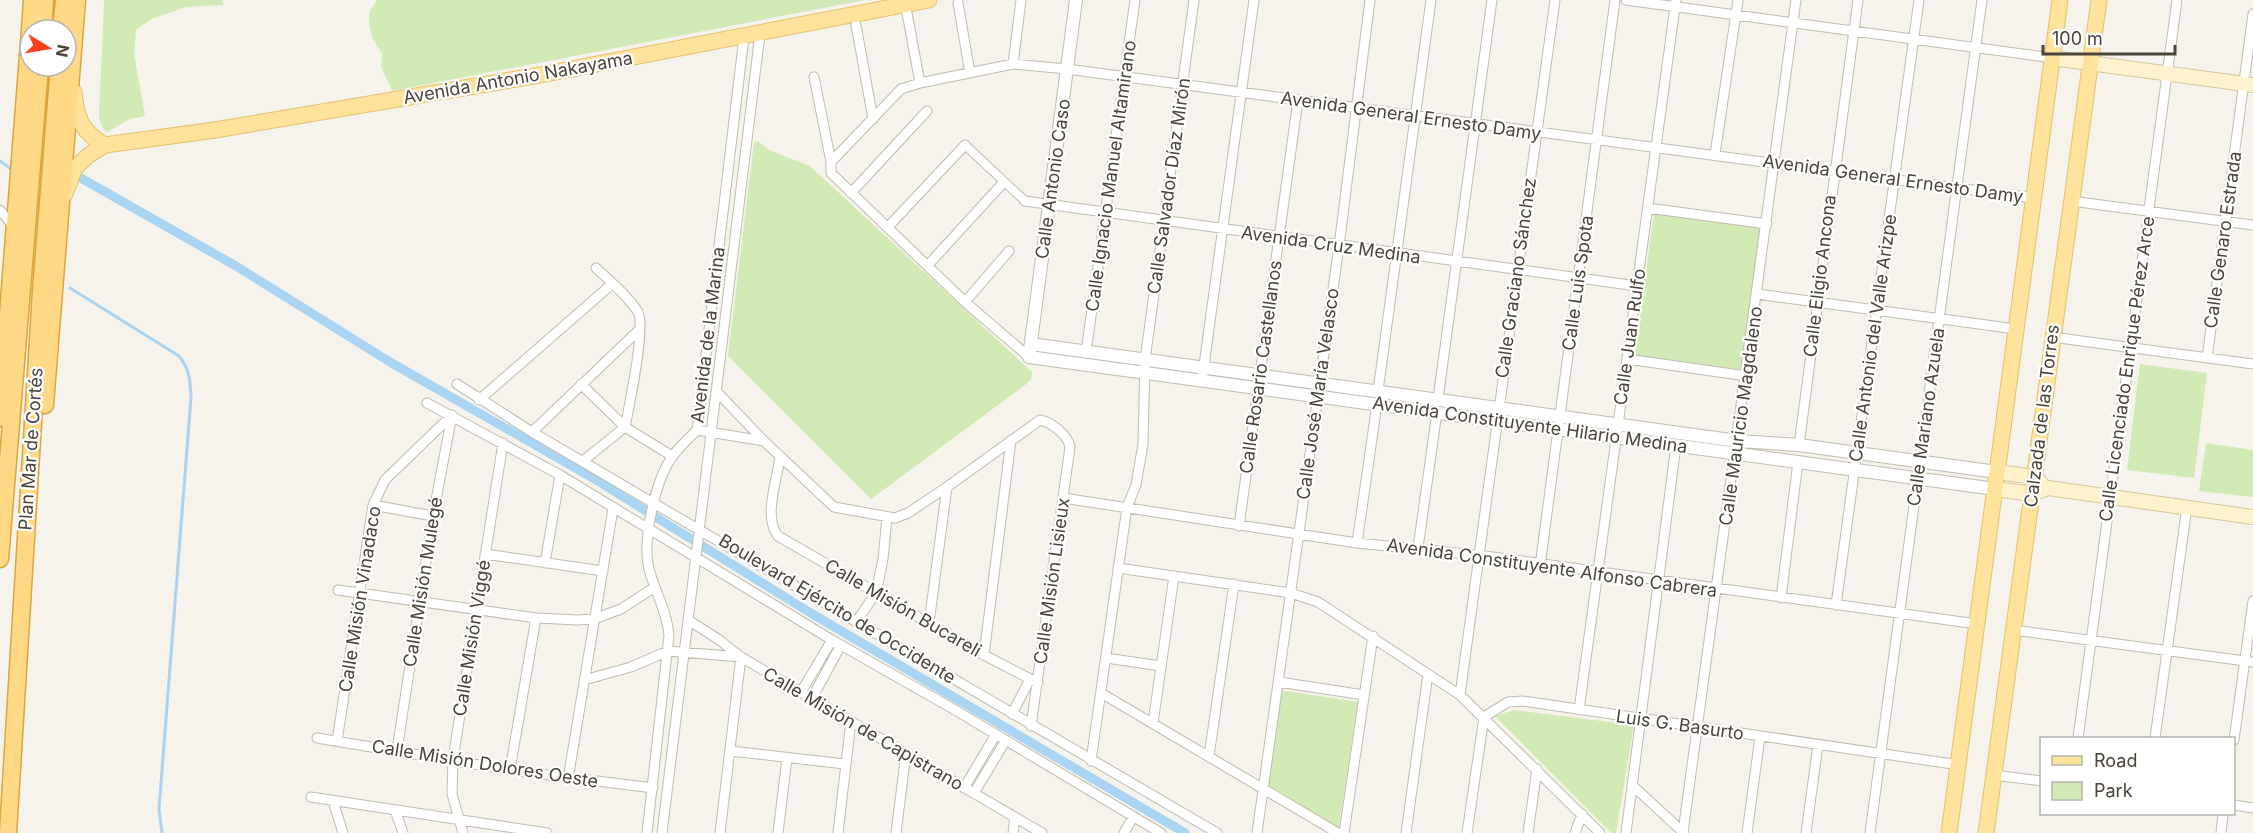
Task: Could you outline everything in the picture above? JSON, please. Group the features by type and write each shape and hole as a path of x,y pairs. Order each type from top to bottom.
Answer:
{"highway":[{"path":"31,18 32,0"},
{"path":"44,18 45,0"},
{"path":"62,18 64,0"},
{"path":"74,18 77,0"},
{"path":"0,418 26,78"},
{"name":"Plan Mar de Cortés","path":"0,559 39,78"},
{"name":"Plan Mar de Cortés","path":"8,833 14,755 18,644 54,124 63,78"},
{"path":"14,755 22,704 61,205 65,78"}],"main road":[{"name":"Avenida Antonio Nakayama","path":"61,205 75,168 105,145 215,130 540,75 929,0"},
{"name":"Calzada de las Torres","path":"1949,833 2060,0"},
{"name":"Calzada de las Torres","path":"1986,833 2099,0"},
{"path":"2052,58 2248,84"},
{"path":"67,78 82,126 95,140 105,145"},
{"name":"Avenida Constituyente Hilario Medina","path":"1997,472 2035,477"},
{"path":"2035,477 2048,488"},
{"name":"Avenida Constituyente Hilario Medina","path":"1995,489 2032,494 2048,488 2253,517"}],"street":[{"path":"1013,64 1021,0"},
{"name":"Calle Antonio Caso","path":"1029,357 1076,0"},
{"name":"Calle Ignacio Manuel Altamirano","path":"1086,352 1135,0"},
{"name":"Calle Salvador Díaz Mirón","path":"1127,507 1136,485 1143,444 1144,366 1194,0"},
{"path":"1203,374 1254,0"},
{"name":"Calle José María Velasco","path":"1257,833 1339,246 1370,0"},
{"path":"1378,391 1431,0"},
{"path":"1418,548 1492,0"},
{"name":"Calle Graciano Sánchez","path":"1460,695 1555,0"},
{"name":"Calle Luis Spota","path":"1540,566 1615,0"},
{"path":"1626,0 1675,3 1736,15 2052,58"},
{"path":"1715,154 1738,0"},
{"name":"Calle Mauricio Magdaleno","path":"1684,833 1796,0"},
{"name":"Calle Eligio Ancona","path":"1799,446 1858,0"},
{"name":"Calle Antonio del Valle Arizpe","path":"1836,605 1919,0"},
{"name":"Calle Mariano Azuela","path":"1870,833 1982,0"},
{"name":"Calle Licenciado Enrique Pérez Arce","path":"2078,737 2177,0"},
{"path":"958,3 970,73"},
{"name":"Calle Juan Rulfo","path":"1580,710 1675,3"},
{"path":"907,13 920,83"},
{"name":"Calle Genaro Estrada","path":"2207,358 2225,222 2248,84 2253,14"},
{"path":"855,25 873,118"},
{"name":"Avenida de la Marina","path":"662,833 760,34"},
{"name":"Avenida de la Marina","path":"647,833 668,651 668,621 655,588 648,560 650,527 662,477 672,456 697,430 744,37"},
{"name":"Avenida General Ernesto Damy","path":"831,162 901,89 1013,64 1067,69 1537,133 1715,154 2033,198"},
{"path":"814,77 831,162 831,173 965,302 1029,357"},
{"name":"Calle Rosario Castellanos","path":"1239,526 1298,100"},
{"path":"851,193 927,111"},
{"path":"888,227 965,145 1003,183 1025,201"},
{"path":"928,265 1003,183"},
{"name":"Avenida Cruz Medina","path":"1025,201 1637,286"},
{"path":"2071,201 2253,225"},
{"path":"1647,208 1767,224"},
{"path":"0,210 14,227"},
{"path":"965,302 1009,251"},
{"path":"583,460 625,427 640,329 637,312 596,268"},
{"path":"479,400 612,284"},
{"path":"1757,294 2016,329"},
{"path":"532,432 640,329"},
{"path":"2052,337 2253,364"},
{"name":"Avenida Constituyente Hilario Medina","path":"1016,346 1031,344 1086,352 1144,366"},
{"name":"Avenida Constituyente Hilario Medina","path":"1029,357 1144,366 1259,381 1319,390 1377,404 1437,406 1617,431 1799,446 1997,472"},
{"path":"1627,359 1747,376"},
{"name":"Boulevard Ejército de Occidente","path":"457,384 479,400 583,460 654,506 1217,833"},
{"path":"581,384 625,427 672,456"},
{"name":"Avenida Constituyente Hilario Medina","path":"1319,390 1378,391 1437,406"},
{"path":"717,392 780,458 834,507 887,517 895,518 908,513 1011,440"},
{"name":"Boulevard Ejército de Occidente","path":"427,403 560,475 613,509 650,527 832,640 996,734 1161,833"},
{"path":"1357,543 1377,404"},
{"name":"Calle Misión Vinadaco","path":"337,741 373,505 385,480 452,415"},
{"name":"Calle Misión Mulegé","path":"397,750 433,516 452,415"},
{"name":"Calle Misión Lisieux","path":"1011,440 1040,420 1048,422 1065,437 1070,447 1034,681 1031,726"},
{"path":"697,430 764,441"},
{"name":"Avenida Constituyente Hilario Medina","path":"1617,431 1676,445 1995,489"},
{"path":"984,655 1011,440"},
{"name":"Calle Misión Viggé","path":"463,833 452,794 453,759 503,443"},
{"path":"1626,833 1676,445"},
{"name":"Calle Misión Bucareli","path":"780,458 771,517 772,528 778,536 929,624 1034,681"},
{"path":"1780,598 1798,462"},
{"path":"545,563 560,475"},
{"path":"929,624 947,487"},
{"name":"Avenida Constituyente Alfonso Cabrera","path":"1063,498 1357,543 1478,555 1540,566 1977,624"},
{"path":"373,505 433,516"},
{"path":"1091,761 1127,507"},
{"path":"2155,737 2187,507"},
{"path":"568,779 613,509"},
{"path":"856,622 876,593 883,559 887,517"},
{"path":"485,554 603,571"},
{"path":"1118,568 1291,593 1318,602 1460,695 1600,833"},
{"path":"1153,723 1174,576"},
{"path":"1209,756 1234,584"},
{"path":"338,590 536,618 594,619 621,609 655,588"},
{"path":"2235,737 2249,662 2253,601"},
{"path":"510,770 536,618"},
{"name":"Calle Misión de Capistrano","path":"688,620 741,657 1042,833"},
{"path":"2013,630 2249,662"},
{"path":"1344,833 1373,636"},
{"path":"801,692 832,640"},
{"path":"812,698 841,645"},
{"path":"584,680 631,667 668,651 741,657 720,833"},
{"path":"1106,658 1161,666"},
{"path":"1406,833 1428,674"},
{"name":"Calle Misión Lisieux","path":"1012,714 1034,681"},
{"path":"1279,682 1364,694"},
{"path":"1101,693 1264,789 1295,810 1338,833"},
{"name":"Luis G. Basurto","path":"1484,717 1508,702 1523,701 1959,765"},
{"path":"1467,833 1484,717"},
{"path":"838,833 851,721"},
{"path":"964,788 996,734"},
{"path":"1747,833 1760,736"},
{"name":"Calle Misión Dolores Oeste","path":"317,738 568,779 652,788"},
{"path":"974,793 1006,740"},
{"path":"1806,833 1818,745"},
{"path":"731,751 845,764"},
{"path":"896,833 906,753"},
{"path":"778,833 788,758"},
{"path":"1528,833 1537,769"},
{"path":"1994,774 2040,780"},
{"path":"1632,785 1684,833"},
{"path":"310,797 547,833"},
{"path":"333,801 343,833"},
{"path":"2235,805 2253,808"},
{"path":"395,810 403,833"},
{"path":"1575,833 1582,814"},
{"path":"2221,833 2223,815"},
{"path":"1013,833 1015,817"},
{"path":"1124,833 1133,817"}],"green space":[{"path":"104,0 223,0 223,5 186,7 151,19 136,30 134,53 145,116 130,119 107,132 102,127 99,116"},
{"path":"377,0 865,0 392,91 381,66 382,54 372,37 369,22 370,11"},
{"path":"758,141 769,150 810,166 1032,372 1031,379 1025,385 871,499 728,356 754,142"},
{"path":"1654,212 1763,227 1743,370 1635,355"},
{"path":"2140,364 2207,373 2194,478 2127,470"},
{"path":"2206,443 2253,450 2253,497 2199,491"},
{"path":"1280,690 1358,702 1338,833 1268,788"},
{"path":"1514,710 1634,725 1616,833 1611,833 1495,716"}],"waterway":[{"path":"0,161 14,171"},
{"path":"79,177 236,266 390,362 593,478 809,612 1185,833"},
{"path":"70,288 179,356 190,380 191,397 159,809 162,833"}]}
